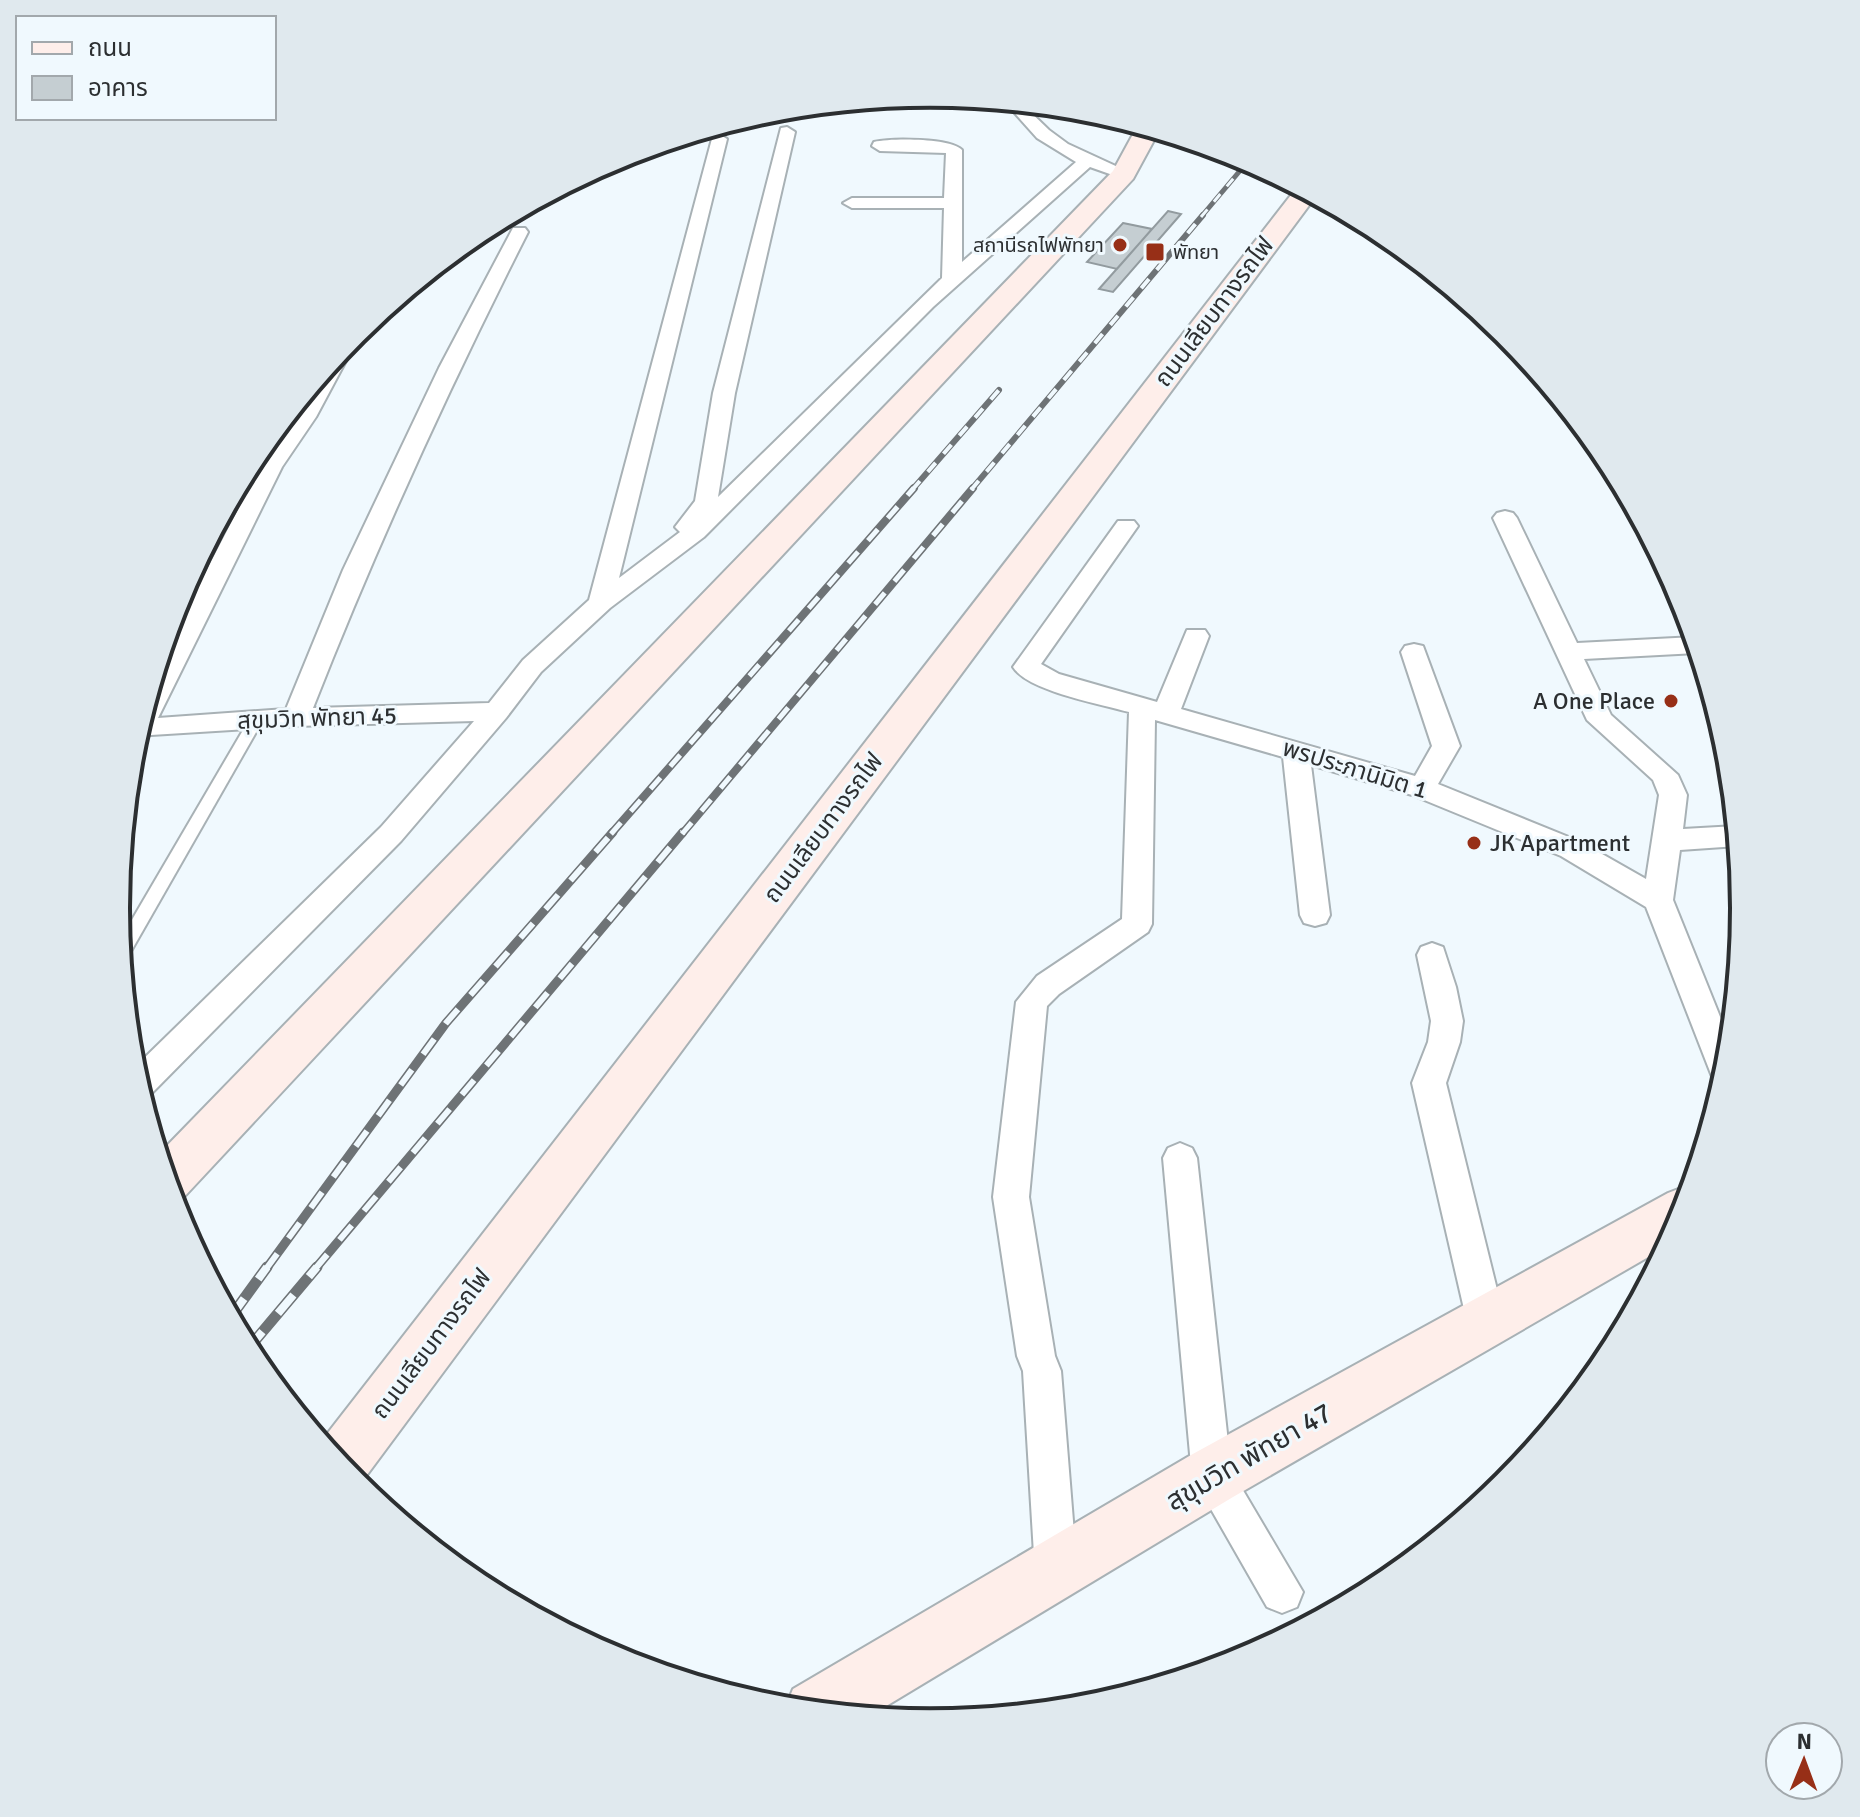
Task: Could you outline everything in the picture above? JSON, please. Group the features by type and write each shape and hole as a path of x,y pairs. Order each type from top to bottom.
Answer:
{"street":[{"path":"1023,114 1044,135 1087,161 1124,174"},
{"path":"147,1076 391,834 497,712 532,666 693,521 706,501 724,393 787,132"},
{"path":"174,1172 1124,174 1143,137"},
{"path":"611,596 616,536 719,139"},
{"path":"880,146 954,150 952,280"},
{"path":"611,596 696,532 952,280 1087,161"},
{"name":"ถนนเลียบทางรถไฟ","path":"347,1456 1300,200"},
{"path":"852,203 952,203"},
{"path":"296,717 355,570 449,368 519,232"},
{"path":"165,676 271,467 318,393"},
{"path":"1505,518 1600,720 1664,775 1673,795 1658,900 1718,1050"},
{"name":"พรประภานิมิต 1","path":"1126,526 1026,667 1050,680 1422,788 1571,849 1658,900"},
{"path":"1056,1571 1042,1371 1036,1356 1011,1197 1015,1136 1032,1002 1048,985 1137,924 1154,710 1196,636"},
{"path":"1566,652 1686,646"},
{"path":"1414,652 1446,746 1422,788"},
{"name":"สุขุมวิท พัทยา 45","path":"151,727 296,717 497,712"},
{"path":"1296,751 1315,915"},
{"path":"1666,840 1727,837"},
{"path":"1432,955 1446,1021 1444,1043 1430,1069 1429,1083 1486,1322"},
{"path":"1180,1158 1212,1476 1282,1592"},
{"name":"สุขุมวิท พัทยา 47","path":"832,1703 1212,1476 1486,1322 1663,1231"}],"lane":[{"path":"131,937 256,720"}],"building":[{"path":"1168,211 1181,214 1113,292 1099,289"},
{"name":"สถานีรถไฟพัทยา","path":"1123,223 1152,229 1117,269 1087,262"}],"railway":[{"path":"1201,217 1240,171"},
{"path":"971,490 1203,215"},
{"path":"912,490 999,390"},
{"path":"611,834 914,488"},
{"path":"682,834 973,488"},
{"path":"266,1269 446,1023 613,832"},
{"path":"315,1269 683,832"},
{"path":"237,1309 267,1267"},
{"path":"256,1340 317,1267"}],"place":[{"name":"สถานีรถไฟพัทยา","path":"1120,245"},
{"name":"พัทยา","path":"1155,252"},
{"name":"A One Place","path":"1671,701"},
{"name":"JK Apartment","path":"1474,843"}]}
